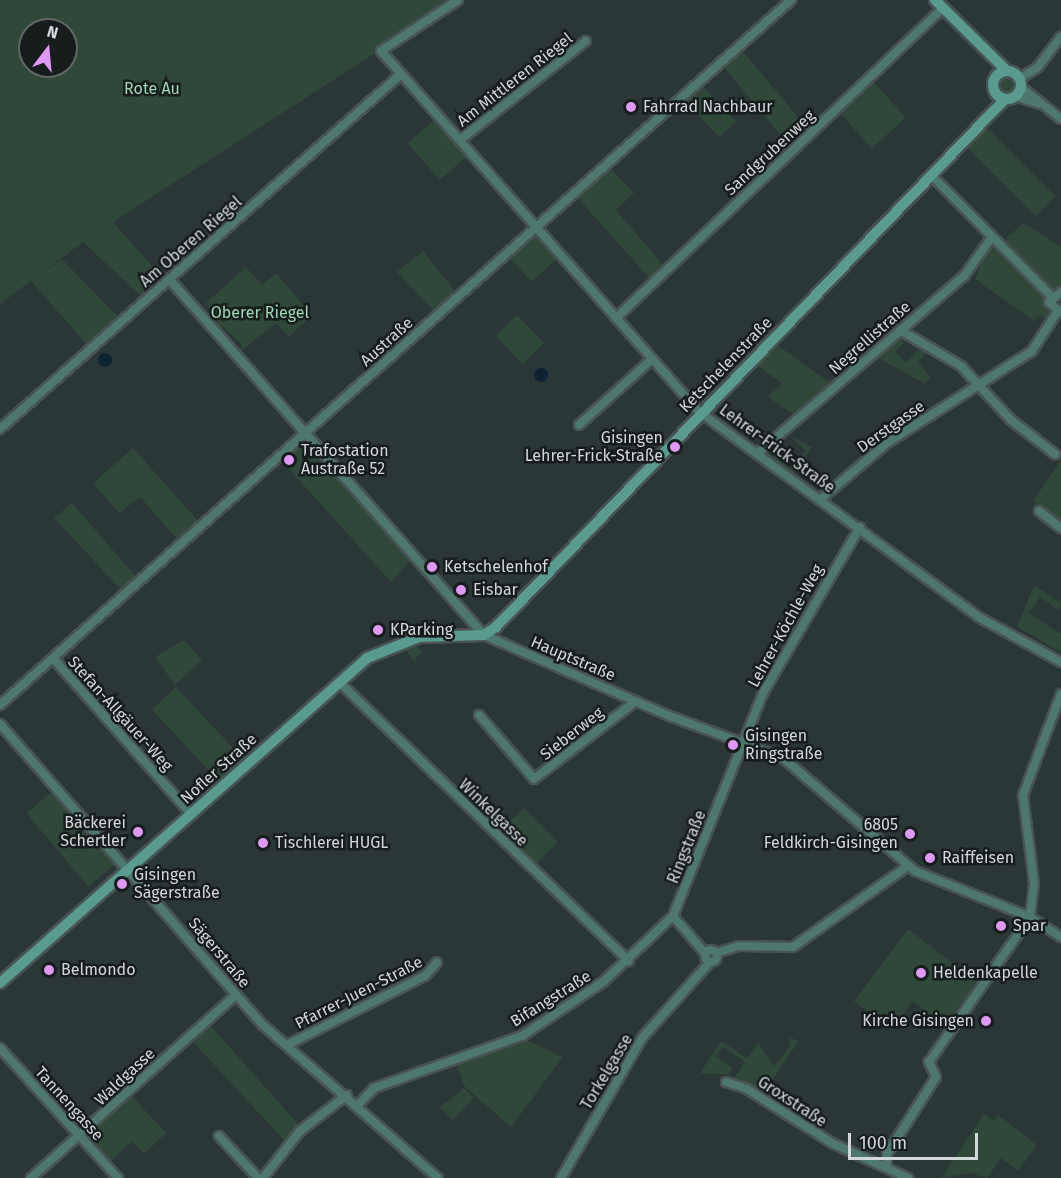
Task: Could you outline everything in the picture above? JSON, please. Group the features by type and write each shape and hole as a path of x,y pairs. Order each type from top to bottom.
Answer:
{"main road":[{"path":"939,4 1006,71 1011,91"},
{"path":"984,50 996,76 1011,91"},
{"path":"996,76 1006,71"},
{"name":"Ketschelenstraße","path":"484,635 1011,91"},
{"name":"Nofler Straße","path":"0,983 367,658 408,640 484,635"}],"street":[{"name":"Lehrer-Frick-Straße","path":"458,0 381,51 652,359 701,412 822,498 982,619 1061,662"},
{"name":"Austraße","path":"0,705 791,0"},
{"name":"Sandgrubenweg","path":"616,318 939,4"},
{"name":"Ketschelenstraße","path":"1011,91 1038,67 1061,37"},
{"name":"Am Mittleren Riegel","path":"460,140 586,41"},
{"name":"Am Oberen Riegel","path":"0,429 400,75"},
{"path":"1011,91 1040,104 1061,119"},
{"path":"931,175 1051,296 1059,312"},
{"name":"Negrellistraße","path":"758,453 964,276 992,237"},
{"name":"Hauptstraße","path":"169,279 484,635 636,701 792,764 908,866 1030,917 1061,937"},
{"path":"1051,296 1061,292"},
{"name":"Derstgasse","path":"822,498 887,443 978,382 1032,351 1059,312"},
{"path":"900,330 978,382 1011,420 1055,454"},
{"path":"579,425 652,359"},
{"path":"1039,511 1061,528"},
{"name":"Lehrer-Köchle-Weg","path":"744,743 763,693 860,527"},
{"name":"Stefan-Allgäuer-Weg","path":"53,658 191,814"},
{"name":"Winkelgasse","path":"340,683 629,961"},
{"path":"887,1166 887,1154 936,1077 929,1062 1030,917 1034,883 1023,795 1061,694"},
{"name":"Sieberweg","path":"479,715 534,778 636,701"},
{"name":"Sägerstraße","path":"0,724 129,868 236,995 287,1045 359,1104 438,1178"},
{"name":"Ringstraße","path":"673,916 744,743"},
{"path":"705,953 716,953 739,946 793,947 908,866"},
{"path":"673,916 710,962 716,953"},
{"name":"Bifangstraße","path":"359,1104 374,1088 522,1036 629,961 673,916"},
{"name":"Pfarrer-Juen-Straße","path":"287,1045 425,976 437,962"},
{"name":"Torkelgasse","path":"561,1178 642,1038 710,962"},
{"name":"Waldgasse","path":"31,1178 80,1137 236,995"},
{"name":"Tannengasse","path":"0,1048 117,1178"},
{"name":"Groxstraße","path":"726,1082 747,1089 832,1143 887,1166 908,1178"},
{"path":"263,1178 300,1131 347,1095"},
{"path":"219,1136 258,1178"}],"green space":[{"name":"Rote Au","path":"0,0 458,0 113,222 160,275 143,298 83,242 0,304"},
{"path":"741,49 809,130 790,146 722,65"},
{"path":"1003,76 1011,76 1016,81 1014,92 1003,94 998,89 998,81"},
{"path":"871,79 906,118 872,148 837,110"},
{"path":"702,85 736,122 719,137 685,101"},
{"path":"434,120 466,157 440,180 408,143"},
{"path":"987,128 1056,197 1036,216 967,148"},
{"path":"609,167 634,193 616,210 665,267 651,280 576,196"},
{"path":"1024,223 1061,247 1061,288 1050,291 1006,246 1007,237"},
{"path":"536,236 557,259 531,282 511,259"},
{"path":"989,245 998,246 1047,297 1049,320 1039,316 1034,321 975,279"},
{"path":"423,251 455,291 435,312 397,272"},
{"path":"62,259 120,319 89,347 31,281"},
{"name":"Oberer Riegel","path":"246,267 262,285 276,273 312,315 289,337 276,323 238,353 242,345 224,327 218,331 212,325 219,319 206,303"},
{"path":"517,315 544,343 523,364 495,336"},
{"path":"899,337 905,343 895,351 905,363 920,349 927,353 918,362 930,377 925,384 875,356"},
{"path":"776,344 833,385 796,416 768,397 782,383 756,365"},
{"path":"791,436 812,447 794,473 766,452 777,443 789,451 783,458 794,466 805,450"},
{"path":"299,443 308,443 411,560 391,582 280,459"},
{"path":"133,448 199,522 178,540 140,497 119,513 93,483"},
{"path":"1061,460 1061,524 1033,501"},
{"path":"72,503 137,578 123,592 54,518"},
{"path":"1034,585 1061,603 1060,611 1040,597 1029,613 1061,634 1061,652 1017,627"},
{"path":"184,640 202,660 175,685 155,657"},
{"path":"414,645 423,652 414,660 421,672 405,649"},
{"path":"176,687 243,759 219,781 152,710"},
{"path":"54,790 116,864 88,887 26,813"},
{"path":"524,808 558,842 533,867 499,833"},
{"path":"908,929 978,982 945,1025 913,1001 891,1030 854,1001"},
{"path":"208,1023 300,1126 286,1142 190,1039"},
{"path":"789,1036 798,1042 761,1097 733,1080 745,1062 723,1047 716,1057 733,1068 728,1075 700,1073 721,1041 747,1058 758,1043 774,1066 790,1046"},
{"path":"524,1039 563,1057 511,1127 464,1086 456,1063"},
{"path":"464,1088 474,1098 453,1120 440,1107"},
{"path":"130,1094 166,1133 144,1154 132,1141 109,1163 88,1135"},
{"path":"984,1114 994,1121 998,1115 1037,1145 1018,1171 1001,1158 987,1178 971,1173 941,1178"}],"water":[{"path":"105,353 110,355 112,360 110,365 105,367 100,365 98,360 100,355"},
{"path":"541,368 546,370 548,375 546,380 541,382 536,380 534,375 536,370"}],"place":[{"name":"Fahrrad Nachbaur","path":"631,107"},
{"name":"Gisingen Lehrer-Frick-Straße","path":"675,447"},
{"name":"Trafostation Austraße 52","path":"289,460"},
{"name":"Ketschelenhof","path":"432,567"},
{"name":"Eisbar","path":"461,590"},
{"name":"KParking","path":"378,630"},
{"name":"Gisingen Ringstraße","path":"733,745"},
{"name":"Bäckerei Schertler","path":"138,832"},
{"name":"6805 Feldkirch-Gisingen","path":"910,834"},
{"name":"Tischlerei HUGL","path":"263,843"},
{"name":"Raiffeisen","path":"930,858"},
{"name":"Gisingen Sägerstraße","path":"122,884"},
{"name":"Spar","path":"1001,926"},
{"name":"Belmondo","path":"49,970"},
{"name":"Heldenkapelle","path":"921,973"},
{"name":"Kirche Gisingen","path":"986,1021"}]}
